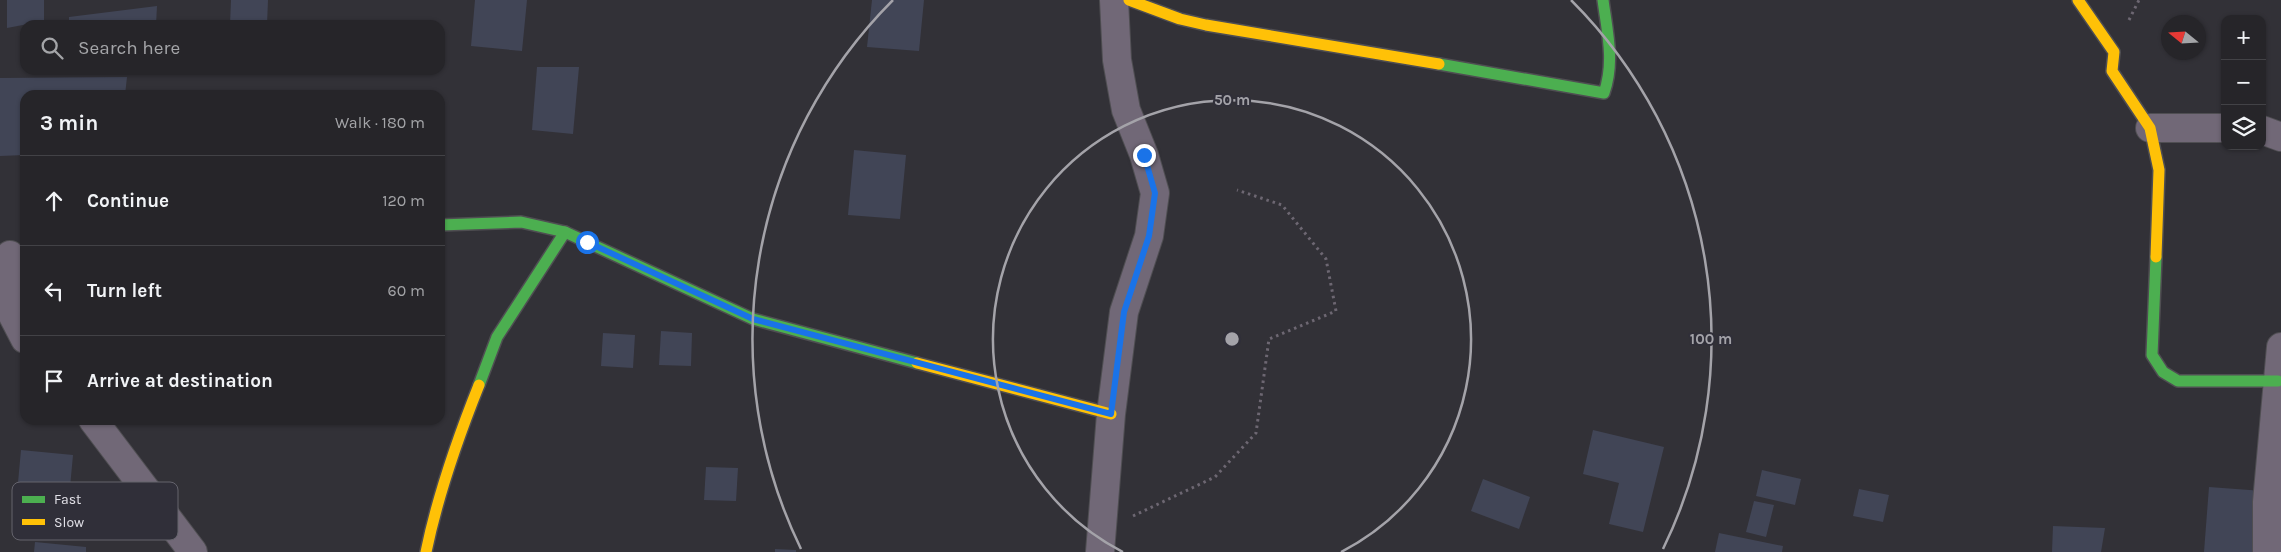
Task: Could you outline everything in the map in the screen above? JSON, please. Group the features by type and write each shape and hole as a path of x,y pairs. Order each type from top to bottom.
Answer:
{"street":[{"path":"1101,541 1111,414 1124,312 1149,236 1155,193 1144,155 1126,110 1117,60 1114,0"},
{"path":"1129,0 1180,19 1206,25 1604,93 1608,84 1610,66 1603,0"},
{"path":"2078,0 2114,52 2112,71 2140,116 2150,128 2159,170 2152,355 2163,372 2178,381 2278,381"},
{"path":"2150,128 2221,128"},
{"path":"2266,131 2281,137"},
{"path":"445,225 521,222 565,232 753,319 1111,414"},
{"path":"426,552 435,510 458,438 497,337 565,232"},
{"path":"12,255 12,314 20,330"},
{"path":"2267,552 2274,501 2281,348"},
{"path":"97,425 140,482"},
{"path":"178,532 193,552"}],"path":[{"path":"1101,541 1215,478 1256,433 1269,339 1336,311 1326,259 1287,211 1282,205 1237,190"}],"building":[{"path":"7,0 44,0 44,20 20,20 20,26 7,28"},
{"path":"231,0 268,0 267,20 230,20"},
{"path":"475,0 527,0 522,51 471,46"},
{"path":"872,0 924,0 919,51 867,47"},
{"path":"157,6 156,20 69,20 69,17"},
{"path":"537,67 579,67 573,134 532,130"},
{"path":"127,77 126,90 20,90 20,155 0,156 0,78"},
{"path":"854,150 906,155 900,219 848,215"},
{"path":"661,331 692,333 691,366 659,365"},
{"path":"603,333 635,335 633,368 601,366"},
{"path":"1593,430 1664,447 1643,532 1609,524 1619,483 1583,474"},
{"path":"21,450 73,455 71,482 18,482"},
{"path":"706,467 738,468 736,501 704,500"},
{"path":"1762,470 1801,479 1795,505 1756,496"},
{"path":"1483,479 1530,497 1519,529 1471,511"},
{"path":"2209,487 2263,491 2261,552 2204,552"},
{"path":"1859,489 1889,495 1883,522 1853,516"},
{"path":"1754,501 1774,505 1766,537 1746,532"},
{"path":"2053,526 2105,528 2101,552 2052,552"},
{"path":"1719,533 1783,546 1782,552 1715,552"},
{"path":"35,542 86,547 86,552 34,552"},
{"path":"775,549 796,550 796,552 775,552"}],"traffic: fast":[{"path":"1439,64 1604,93 1610,58 1603,0"},
{"path":"445,225 521,222 565,232 753,319 917,363"},
{"path":"479,385 497,337 565,232"},
{"path":"2156,257 2152,355 2163,372 2178,381 2278,381"}],"traffic: slow":[{"path":"1129,0 1180,19 1206,25 1439,64"},
{"path":"2078,0 2114,52 2112,71 2150,128 2159,170 2156,257"},
{"path":"917,363 1111,414"},
{"path":"426,552 436,509 449,467 479,385"}],"route":[{"path":"587,242 753,319 1111,414 1124,312 1149,236 1155,193 1144,155"}]}
